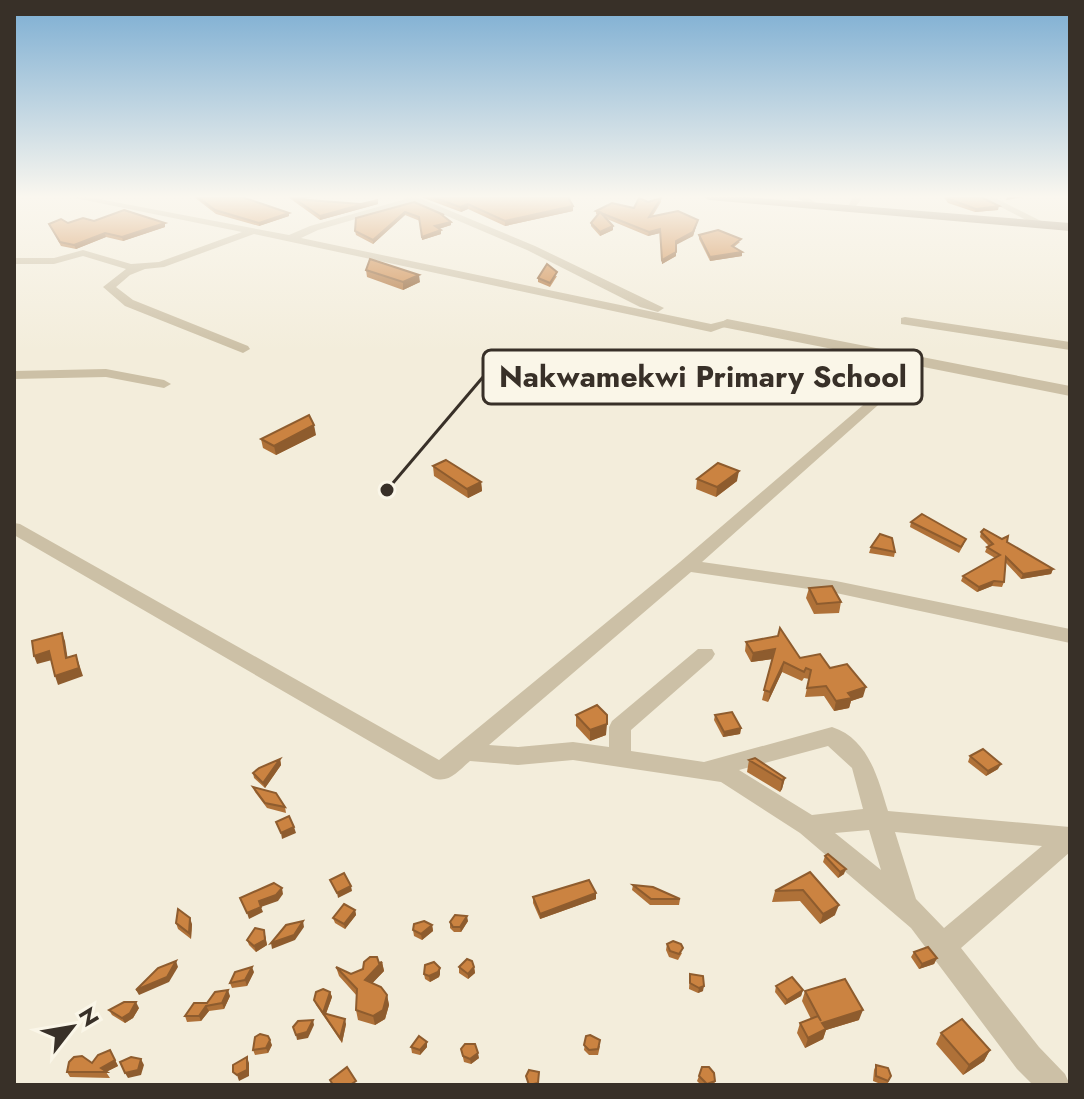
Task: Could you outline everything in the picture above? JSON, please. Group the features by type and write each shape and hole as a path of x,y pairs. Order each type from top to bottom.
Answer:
{"street":[{"path":"207,248 126,273 109,287 129,303 243,349"},
{"path":"339,248 711,328 727,324"},
{"path":"532,248 644,304 727,324 1070,391"},
{"path":"14,261 54,261 83,253 130,267 160,265"},
{"path":"905,321 1070,346"},
{"path":"14,528 441,772 687,566 918,362"},
{"path":"14,375 106,373 164,384"},
{"path":"687,566 849,589 1070,636"},
{"path":"620,758 620,727 705,654"},
{"path":"704,771 832,736 862,764 905,906"},
{"path":"466,752 518,756 573,751 726,774 809,826 921,919 1028,1058 1054,1085"},
{"path":"809,826 865,819 1069,837"},
{"path":"942,947 1069,837"}],"building":[{"path":"661,248 676,248 676,252 662,260"},
{"path":"706,248 736,248 742,252 710,257"},
{"path":"370,259 419,275 403,282 366,270"},
{"path":"547,264 557,272 550,283 538,278"},
{"path":"309,415 314,425 274,446 261,439"},
{"path":"446,460 481,482 467,489 433,466"},
{"path":"718,463 739,471 717,487 697,479"},
{"path":"922,514 966,539 961,547 911,522"},
{"path":"984,529 1002,539 1008,536 1007,542 1053,569 1023,574 1006,557 1004,582 994,581 979,587 963,576 1000,555 987,547 993,544 981,532"},
{"path":"880,534 892,538 895,552 871,547"},
{"path":"832,586 841,602 817,604 809,588"},
{"path":"780,628 800,658 820,654 830,668 847,664 866,687 848,693 852,698 836,701 826,686 807,688 811,670 806,668 804,672 784,662 770,692 764,690 775,649 753,653 746,642 778,636"},
{"path":"62,633 66,658 76,655 79,668 55,676 49,651 34,656 32,641"},
{"path":"597,705 607,715 607,724 590,730 576,715"},
{"path":"732,712 741,728 724,732 715,715"},
{"path":"983,749 1001,764 988,771 970,756"},
{"path":"755,758 785,778 782,780 749,760"},
{"path":"280,759 263,783 253,773 259,768"},
{"path":"253,787 276,793 285,807 265,803"},
{"path":"289,816 294,827 281,833 276,822"},
{"path":"828,854 846,869 840,872 825,856"},
{"path":"810,872 839,905 823,914 803,890 775,891"},
{"path":"344,873 351,886 337,893 330,880"},
{"path":"589,880 596,893 540,914 533,897"},
{"path":"274,883 282,888 276,895 259,901 261,907 247,913 240,898"},
{"path":"633,885 653,887 680,899 651,899"},
{"path":"344,904 355,910 344,924 333,918"},
{"path":"178,909 190,918 189,933 176,923"},
{"path":"455,915 467,916 460,927 453,927 450,922"},
{"path":"303,921 294,935 271,943 286,925"},
{"path":"424,921 432,925 421,934 413,930 414,924"},
{"path":"255,928 264,930 265,940 254,946 247,940"},
{"path":"673,941 683,948 679,954 670,951 667,944"},
{"path":"928,947 937,958 922,964 914,952"},
{"path":"370,957 377,957 379,963 382,962 365,980 381,987 387,995 383,1010 373,1016 356,1010 357,989 336,967 351,974 363,969 364,962"},
{"path":"467,959 472,961 474,967 468,974 459,967"},
{"path":"176,961 167,977 136,990 158,968"},
{"path":"434,962 440,968 438,972 429,976 424,974 425,965"},
{"path":"252,967 245,980 230,983 235,972"},
{"path":"690,974 703,976 704,986 699,988 690,983"},
{"path":"792,977 803,990 787,1000 776,986"},
{"path":"845,979 863,1010 822,1023 826,1029 808,1038 800,1023 818,1016 821,1021 805,991"},
{"path":"323,989 330,992 323,1013 314,1000 316,992"},
{"path":"228,990 222,1003 206,1006 199,1016 185,1016 194,1003 207,1003 215,992"},
{"path":"124,1002 136,1002 130,1013 122,1018 109,1010"},
{"path":"323,1013 345,1019 340,1038"},
{"path":"962,1019 990,1050 969,1065 941,1033"},
{"path":"313,1020 307,1032 296,1035 293,1027 298,1021"},
{"path":"260,1034 268,1036 270,1040 266,1048 253,1050 255,1037"},
{"path":"419,1036 427,1042 420,1050 411,1047"},
{"path":"586,1036 600,1040 598,1049 589,1050 584,1045"},
{"path":"465,1044 475,1044 478,1053 470,1059 463,1056 461,1049"},
{"path":"110,1050 115,1060 101,1068 107,1072 67,1072 69,1062 74,1057 82,1056 92,1063 98,1055"},
{"path":"131,1057 141,1059 138,1070 125,1073 120,1062"},
{"path":"247,1057 247,1070 237,1075 233,1072 233,1065"},
{"path":"876,1065 888,1068 891,1076 888,1081 876,1076"},
{"path":"347,1067 356,1081 350,1085 333,1085 330,1080"},
{"path":"702,1067 709,1067 715,1081 707,1084 699,1076"},
{"path":"529,1070 539,1072 538,1083 529,1085 526,1076"}],"place":[{"name":"Nakwamekwi Primary School","path":"387,490"}]}
